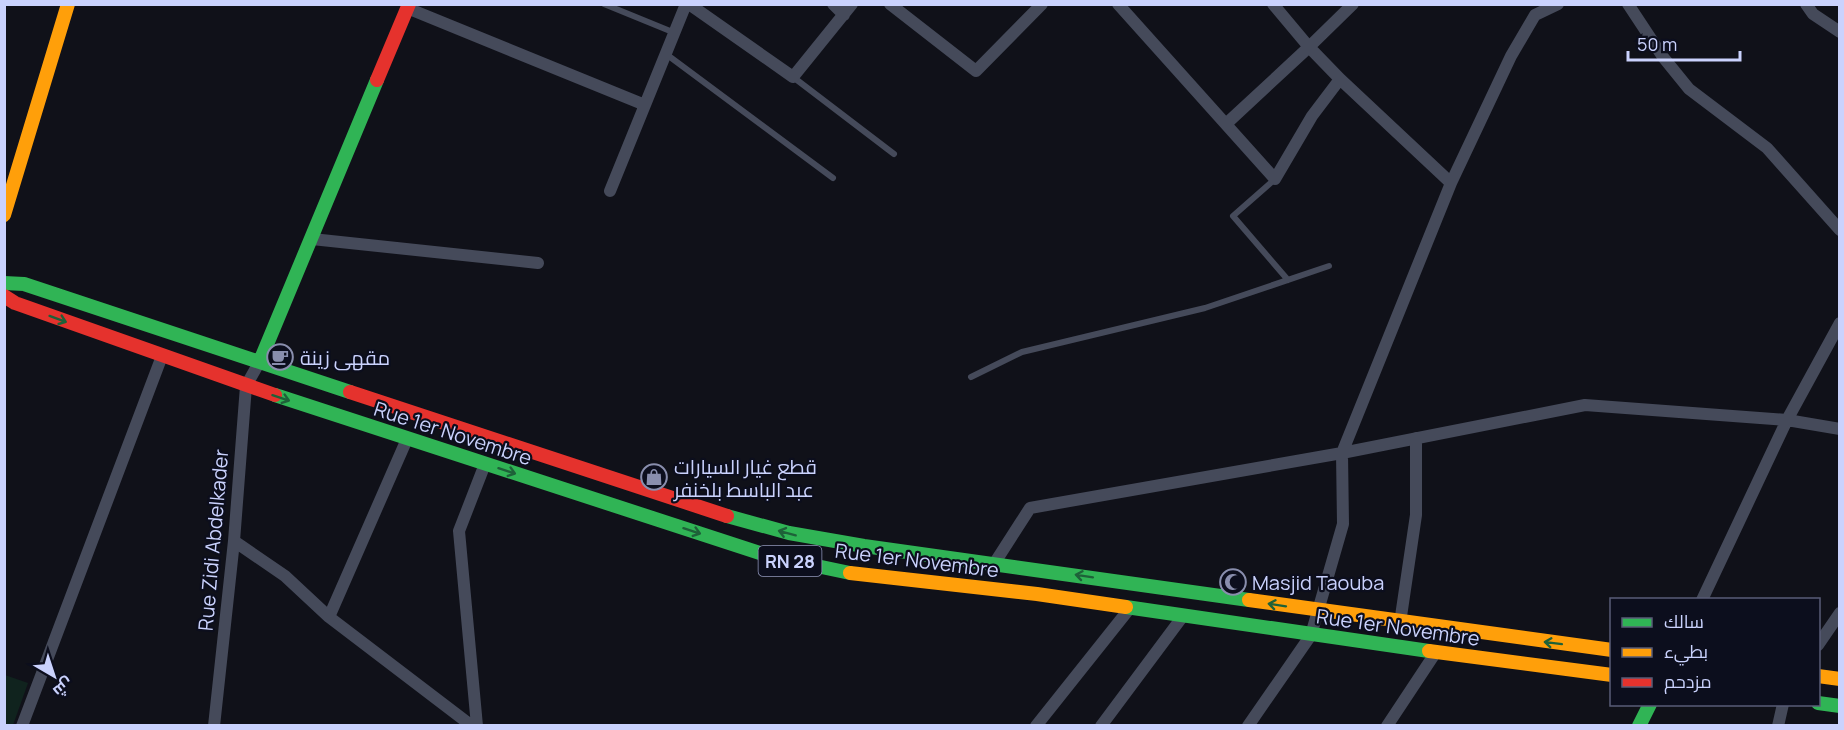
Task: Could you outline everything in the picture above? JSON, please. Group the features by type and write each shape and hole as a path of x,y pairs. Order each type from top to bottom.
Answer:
{"main road":[{"path":"4,215 68,4"},
{"path":"260,361 408,6"},
{"name":"RN 28","path":"4,283 24,284 751,524 811,539 1320,612 1610,650"},
{"name":"Rue 1er Novembre","path":"4,296 15,303 246,386 769,556 830,570 976,586 1311,635 1610,675"},
{"path":"1820,676 1839,679"},
{"path":"1820,703 1839,706"},
{"path":"1639,726 1649,706"}],"street":[{"path":"610,191 687,4 793,77 852,4"},
{"path":"833,4 844,15"},
{"path":"890,4 976,71 1042,4"},
{"path":"1118,4 1275,179 1312,116 1340,79"},
{"path":"1274,4 1309,47 1340,79 1451,183"},
{"path":"1226,124 1353,4"},
{"path":"1525,4 1535,15"},
{"path":"1248,726 1311,635 1320,612 1343,524 1342,453 1451,183 1511,56 1535,15 1558,4"},
{"path":"1628,4 1663,57 1689,89 1767,148 1839,230"},
{"path":"1806,4 1813,14 1839,32"},
{"path":"408,6 645,105"},
{"path":"312,238 538,263"},
{"path":"1703,598 1787,420 1839,323"},
{"path":"22,726 162,356"},
{"name":"Rue Zidi Abdelkader","path":"214,726 234,541 246,386 260,361"},
{"path":"994,564 1030,508 1342,453 1585,405 1787,420 1839,429"},
{"path":"1400,622 1416,515 1416,438"},
{"path":"329,617 407,439"},
{"path":"477,726 459,531 485,464"},
{"path":"234,541 285,576 329,617 472,726"},
{"path":"1036,726 1130,608"},
{"path":"1820,642 1839,613"},
{"path":"1101,726 1183,616"},
{"path":"1387,726 1436,652"},
{"path":"1778,726 1783,706"}],"lane":[{"path":"604,4 675,33"},
{"path":"666,54 833,178"},
{"path":"793,77 894,154"},
{"path":"1275,179 1233,216 1288,280"},
{"path":"971,376 1022,352 1205,308 1329,267"}],"green space":[{"path":"5,675 28,683 13,725 5,725"}],"traffic: fast":[{"path":"260,361 377,80"},
{"path":"4,283 24,284 350,392"},
{"path":"275,395 769,556 850,573"},
{"path":"727,516 789,533 864,546 1249,600"},
{"path":"1126,607 1429,651"},
{"path":"1820,703 1840,706"},
{"path":"1639,726 1649,706"}],"traffic: slow":[{"path":"4,215 68,4"},
{"path":"850,573 1037,594 1126,607"},
{"path":"1249,600 1610,650"},
{"path":"1429,651 1610,675"},
{"path":"1820,676 1840,679"}],"traffic: jam":[{"path":"377,80 409,4"},
{"path":"4,296 15,303 275,395"},
{"path":"350,392 727,516"}],"place":[{"name":"مقهى زينة","path":"280,357"},
{"name":"قطع غيار السيارات عبد الباسط بلخنفر","path":"654,477"},
{"name":"Masjid Taouba","path":"1233,582"}]}
